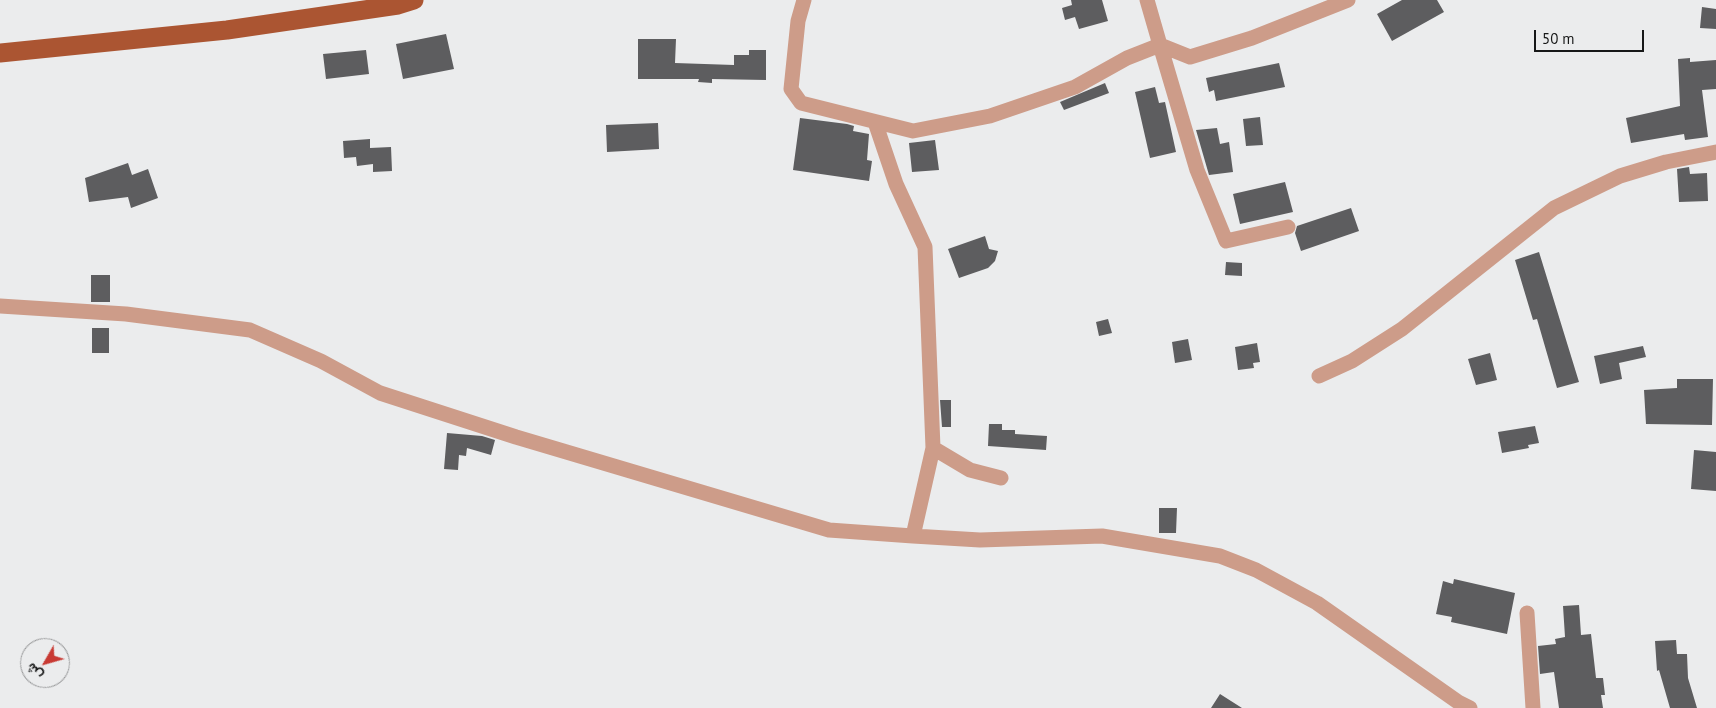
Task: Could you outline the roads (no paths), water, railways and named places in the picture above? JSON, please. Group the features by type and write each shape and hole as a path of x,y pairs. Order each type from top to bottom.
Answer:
{"main road":[{"path":"0,53 227,30 398,5 414,0"}],"street":[{"path":"804,0 798,21 791,89 801,103 913,132 990,116 1075,87 1127,58 1160,45 1190,57 1252,38 1348,0"},
{"path":"1147,0 1197,170 1226,241 1288,227"},
{"path":"875,122 896,184 925,246 933,448 913,536"},
{"path":"1319,376 1352,361 1402,329 1554,208 1620,176 1666,162 1716,152"},
{"path":"0,306 126,314 250,330 321,361 380,393 516,437 829,530 980,540 1102,536 1220,556 1256,570 1317,603 1458,702 1470,708"},
{"path":"933,448 970,470 1000,478"},
{"path":"1527,613 1533,708"}]}
